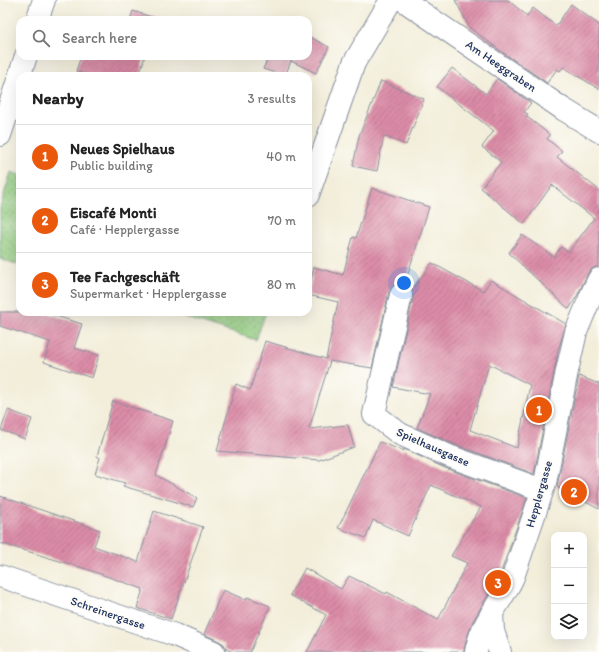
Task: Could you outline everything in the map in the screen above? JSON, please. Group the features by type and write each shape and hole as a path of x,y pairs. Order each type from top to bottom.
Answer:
{"street":[{"path":"38,16 44,0"},
{"path":"312,184 354,63 391,0"},
{"name":"Am Heeggraben","path":"403,0 563,109 599,131"},
{"path":"21,72 25,60"},
{"path":"0,135 16,86"},
{"name":"Hepplergasse","path":"476,652 481,634 513,577 545,482 576,332 599,280"},
{"name":"Spielhausgasse","path":"400,296 374,414 400,434 449,456 542,490"},
{"name":"Schreinergasse","path":"0,576 175,635 214,652"},
{"path":"492,613 493,631 500,652"}],"green space":[{"path":"11,172 16,174 16,264 0,259 0,207"},
{"path":"180,316 265,316 256,340"}],"building":[{"path":"455,0 508,0 527,16 533,8 556,26 571,4 599,25 599,89 563,67 560,71 557,69 547,83 470,28"},
{"path":"133,11 149,16 131,16"},
{"path":"312,38 329,47 316,73 291,61 287,72 272,72 263,69 267,60 312,60"},
{"path":"80,60 144,60 140,72 76,71"},
{"path":"452,68 486,94 497,79 531,103 524,112 528,114 526,116 550,135 547,139 562,151 557,157 599,190 599,263 597,267 588,273 569,309 509,253 522,235 554,257 561,247 569,252 594,218 552,185 524,224 481,188 501,162 482,147 494,131 437,87"},
{"path":"381,81 424,99 406,145 384,136 377,171 353,166 359,136"},
{"path":"372,188 429,207 405,283 397,283 389,292 372,368 330,361 309,429 348,425 354,447 319,460 217,451 236,384 250,390 265,341 326,359 338,302 312,296 312,276 314,267 343,275 353,237 356,238"},
{"path":"432,263 483,291 491,280 566,324 558,351 534,474 454,444 417,428 430,394 393,387 413,298 412,289","holes":["489,364 530,385 517,448 470,430"]},
{"path":"0,312 16,312 16,316 56,316 82,324 74,348 99,355 92,378 44,362 50,342 0,326"},
{"path":"579,376 599,384 599,509 557,487"},
{"path":"113,401 173,421 156,475 197,498 193,507 123,486 125,483 95,474 100,458 97,456"},
{"path":"8,410 32,419 25,439 1,430"},
{"path":"380,442 403,451 404,449 445,468 527,498 501,572 473,621 466,640 464,652 307,652 326,615 290,595 305,568 341,589 349,576 386,594 387,592 438,620 467,563 451,556 481,507 431,485 408,536 373,520 366,538 338,528"},
{"path":"0,496 100,530 94,546 138,562 154,511 203,527 171,619 137,608 143,589 86,569 0,543"},
{"path":"223,590 246,600 247,597 270,606 250,652 233,652 226,649 224,644 204,634"}],"place":[{"name":"Neues Spielhaus","path":"539,410"},
{"name":"Eiscafé Monti","path":"574,492"},
{"name":"Tee Fachgeschäft","path":"498,583"}]}
